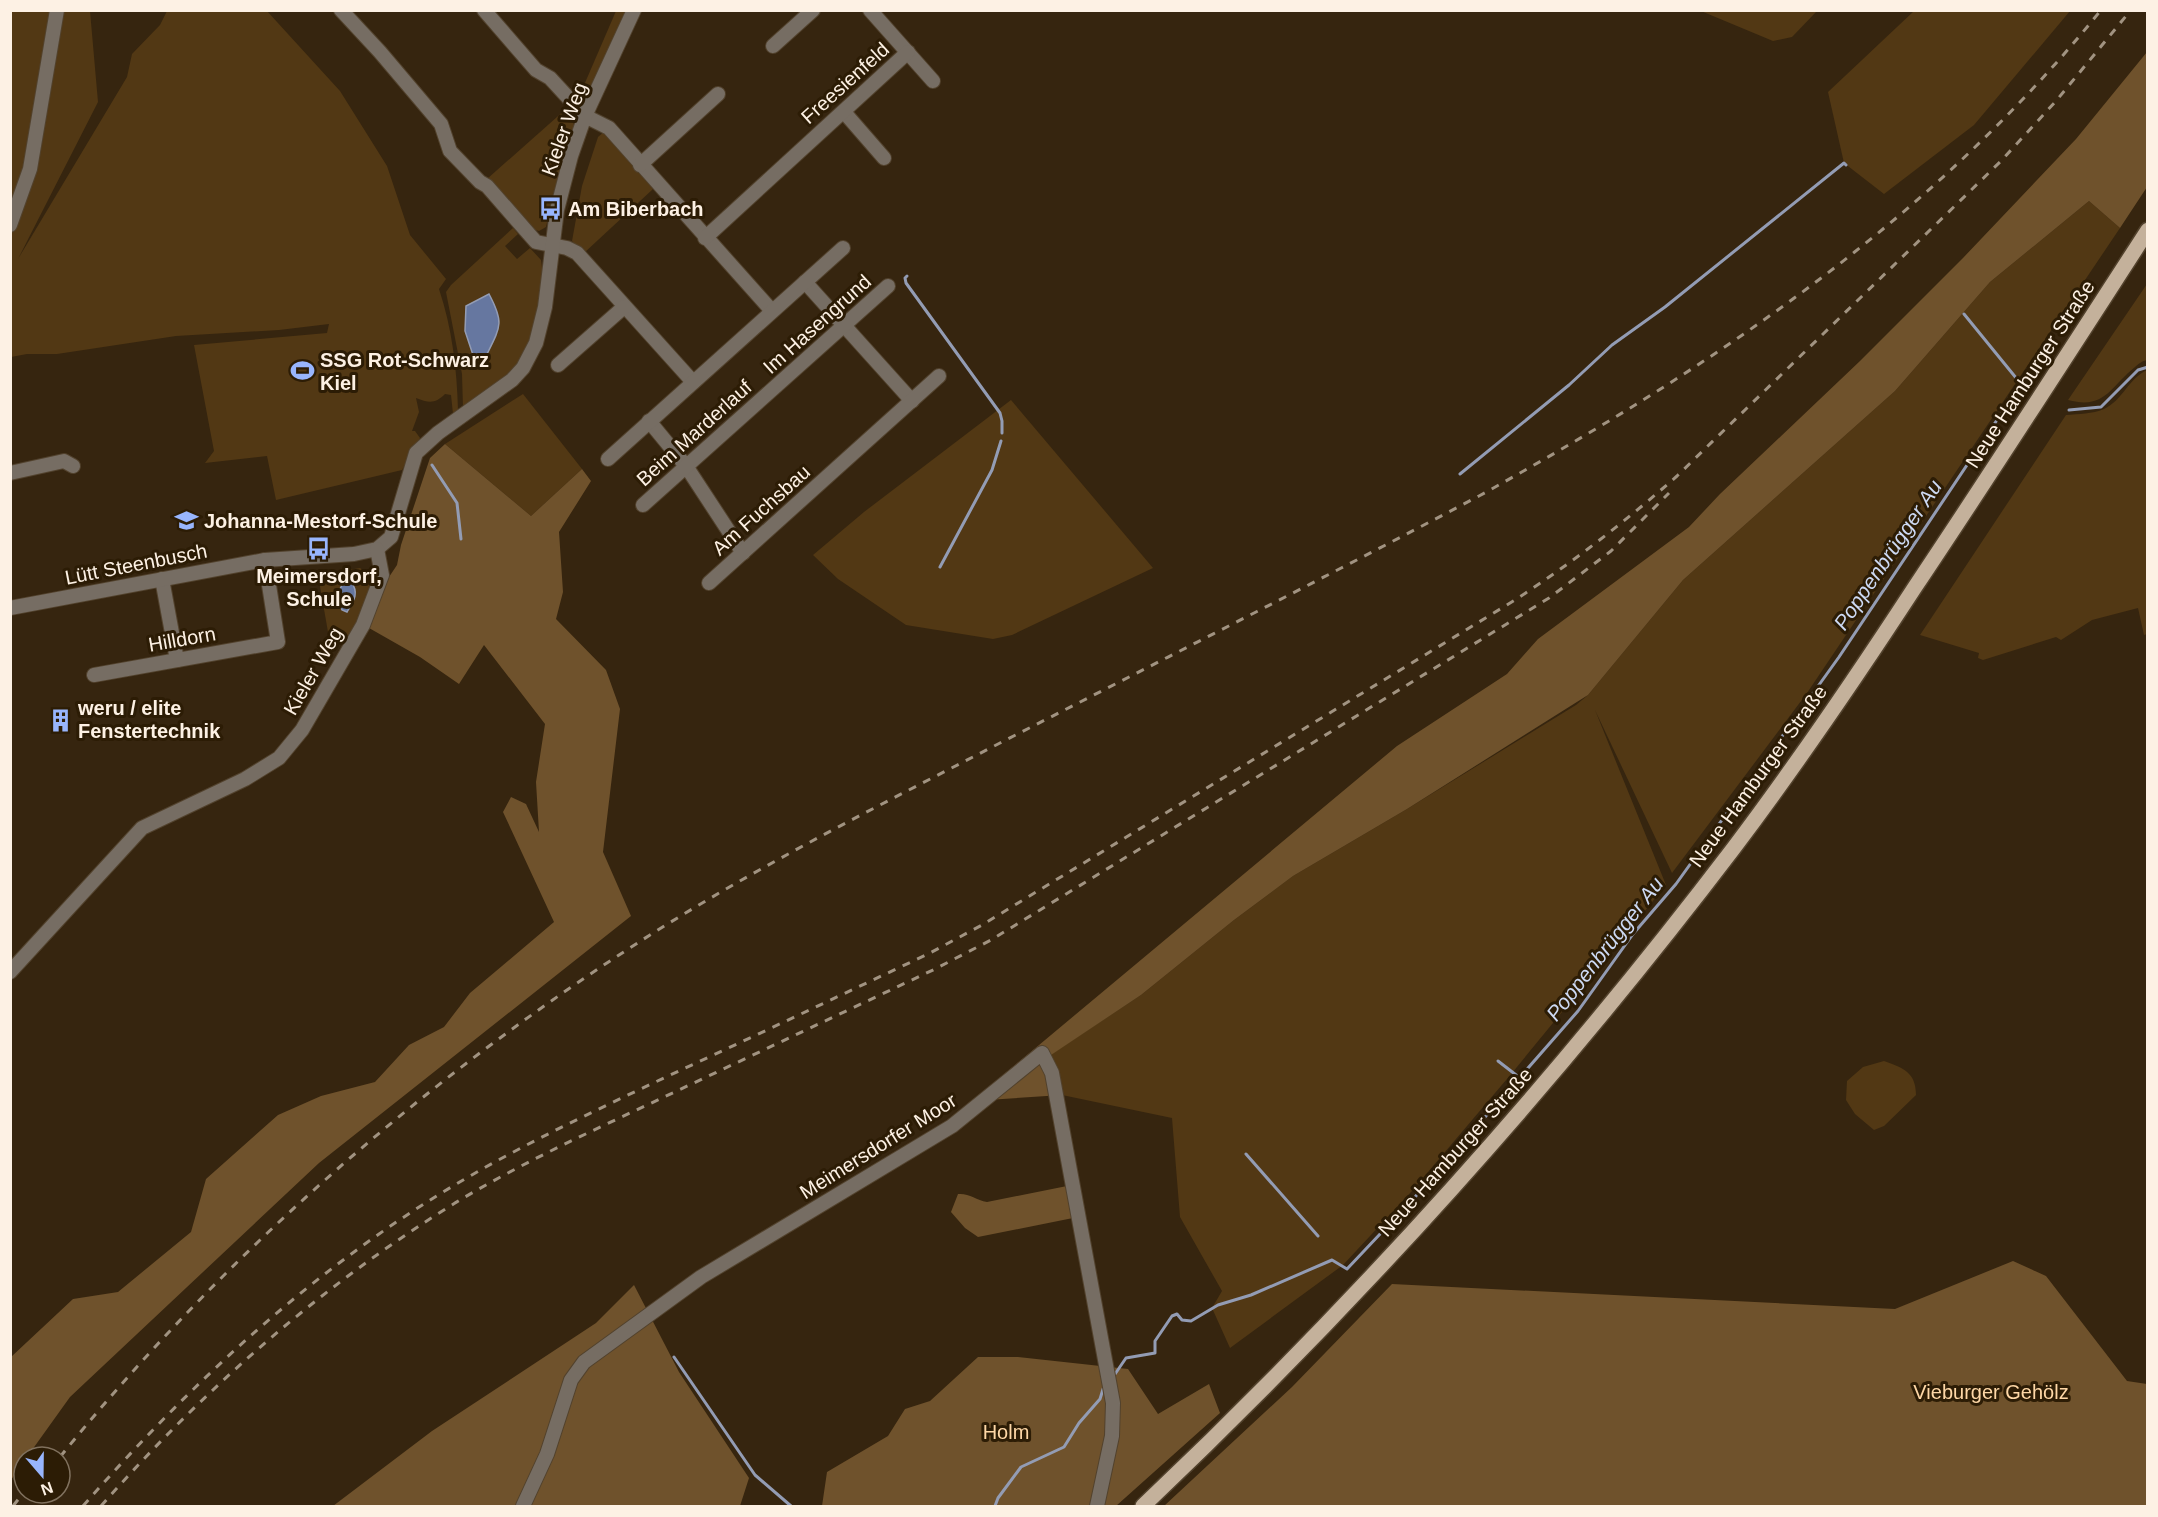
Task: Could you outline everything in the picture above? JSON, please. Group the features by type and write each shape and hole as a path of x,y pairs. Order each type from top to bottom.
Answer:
{"main road":[{"name":"Neue Hamburger Straße","path":"1143,1506 1255,1398 1387,1261 1486,1153 1609,1008 1734,848 1811,741 1983,486 2148,230"}],"street":[{"path":"10,225 30,170 57,10"},
{"path":"341,10 441,124 450,151 480,182 487,186 536,242 567,248 577,253 693,382"},
{"path":"484,10 536,70 550,78 585,116 609,128 772,311"},
{"name":"Kieler Weg","path":"10,972 142,828 245,779 279,758 302,730 363,625 382,575 377,549 391,537 416,453 438,433 512,380 523,368 536,343 545,307 559,201 571,156 585,116 634,10"},
{"path":"773,46 813,10"},
{"path":"870,10 933,81"},
{"name":"Freesienfeld","path":"705,238 909,52"},
{"path":"640,165 718,94"},
{"path":"844,112 884,158"},
{"path":"608,459 843,248"},
{"path":"805,282 912,401"},
{"name":"Im Hasengrund","path":"772,391 888,286"},
{"path":"558,365 624,307"},
{"name":"Am Fuchsbau","path":"709,583 939,376"},
{"name":"Beim Marderlauf","path":"643,505 772,391"},
{"path":"649,421 686,466 743,553"},
{"path":"10,473 64,461 74,466"},
{"name":"Lütt Steenbusch","path":"10,608 265,560 354,554 377,549"},
{"name":"Hilldorn","path":"94,675 278,642 265,560"},
{"path":"162,579 177,660"},
{"name":"Meimersdorfer Moor","path":"523,1506 547,1454 571,1380 584,1362 701,1277 952,1126 1042,1053 1052,1072 1113,1403 1112,1436 1097,1506"}],"shaded area":[{"path":"10,11 90,11 98,102 18,259 127,77 132,54 160,25 167,11 267,11 340,91 387,166 410,235 446,279 439,289 453,349 458,410 453,414 451,395 445,394 432,402 416,398 419,412 412,431 415,431 420,438 402,470 276,500 267,456 205,463 214,451 194,345 327,333 329,324 279,330 176,336 57,354 27,354 11,357"},
{"path":"616,11 626,11 590,94 583,99 578,99"},
{"path":"1701,11 1817,11 1792,37 1773,41"},
{"path":"1914,11 2070,11 1974,125 1884,194 1844,163 1828,92"},
{"path":"566,109 573,119 574,128 557,180 546,227 539,231 533,229 487,179"},
{"path":"605,131 653,189 584,253 572,241 582,186 598,137"},
{"path":"2089,201 2120,228 1807,693 1672,873 1595,710 1666,885 1411,1192 1343,1265 1230,1348 1212,1308 1222,1291 1180,1217 1172,1118 1062,1095 1050,1055 1141,995 1293,876 1576,705 1588,695 1683,580 1895,391 1990,282"},
{"path":"513,228 518,234 505,246 517,259 530,248 541,260 543,275 532,341 511,375 463,408 462,374 446,292"},
{"path":"2147,284 2147,360 2135,367 2099,399 2091,402 2068,400"},
{"path":"2147,370 2147,634 2144,635 2138,608 2092,620 2061,640 2056,637 1983,660 1978,658 1979,653 1920,635 2066,415 2104,409 2116,401 2135,378"},
{"path":"523,394 582,469 531,516 445,444"},
{"path":"1011,400 1153,568 1012,635 993,639 906,625 838,579 813,555 864,512"},
{"path":"360,568 376,579 347,645 328,632 318,575"},
{"path":"1884,1061 1911,1076 1916,1095 1884,1126 1874,1130 1855,1114 1846,1100 1847,1081 1863,1067"}],"green space":[{"path":"2147,52 2147,187 2120,228 2089,201 1990,282 1895,391 1683,580 1588,695 1407,809 1293,876 1141,995 1051,1055 1062,1095 972,1101 1397,746 1507,674 1538,639 1689,527 1720,494 1860,361 1963,258 2076,139"},
{"path":"445,444 531,516 582,469 591,481 559,532 563,592 556,619 606,670 620,709 603,852 631,916 319,1163 70,1397 36,1445 12,1445 11,1480 11,1357 73,1299 118,1292 191,1232 206,1179 278,1115 321,1096 375,1082 409,1045 444,1027 470,993 554,922 503,812 511,797 526,804 539,832 536,782 545,724 484,645 459,684 420,657 369,628 385,583 397,565 401,545 430,458"},
{"path":"1067,1186 1073,1218 978,1237 965,1228 951,1212 958,1194 987,1202"},
{"name":"Vieburger Gehölz","path":"2013,1261 2046,1276 2127,1381 2147,1384 2147,1506 1164,1506 1292,1387 1392,1284 1895,1309"},
{"path":"634,1285 679,1372 749,1478 740,1506 333,1506 432,1431 596,1323"},
{"name":"Holm","path":"978,1357 1018,1357 1128,1369 1158,1414 1209,1384 1220,1413 1116,1506 822,1506 827,1472 888,1436 905,1409 930,1401"}],"water":[{"path":"489,294 499,318 498,330 487,354 473,355 465,331 466,306"},
{"path":"345,582 351,582 355,590 353,601 347,612 342,610 338,599 340,589"}],"waterway":[{"path":"1460,474 1569,385 1612,345 1665,307 1844,163 1846,165"},
{"path":"907,276 906,283 1000,413 1002,433"},
{"name":"Poppenbrügger Au","path":"1113,1377 1126,1358 1155,1353 1155,1341 1172,1316 1177,1314 1182,1320 1191,1321 1218,1305 1251,1295 1332,1260 1347,1269 1415,1197 1578,1011 1633,934 1676,884 1839,657 2021,384 1964,314"},
{"name":"Poppenbrügger Au","path":"2069,410 2101,407 2138,370 2148,367"},
{"path":"940,567 992,470 1001,441"},
{"path":"432,465 457,503 461,539"},
{"path":"1498,1061 1520,1078"},
{"path":"1246,1154 1318,1236"},
{"path":"674,1357 755,1475 791,1506"},
{"name":"Poppenbrügger Au","path":"995,1506 998,1498 1021,1467 1064,1447 1079,1423 1100,1399 1104,1386"}],"railway":[{"path":"70,1445 191,1309 261,1239 409,1108 487,1047 650,935 779,859 1479,496 1651,395 1734,341 1814,283 1891,222 1965,156 2035,86 2101,10"},
{"path":"83,1506 161,1421 244,1342 332,1268 427,1202 546,1135 928,954 982,925 1515,600 1578,556 1677,476 2001,161 2056,101 2131,10"},
{"path":"101,1506 181,1421 267,1341 358,1269 455,1203 557,1148 935,969 991,940 1549,598 1611,551 1669,493"}],"place":[{"name":"Am Biberbach","path":"550,209"},
{"name":"SSG Rot-Schwarz Kiel","path":"302,371"},
{"name":"Johanna-Mestorf-Schule","path":"186,521"},
{"name":"Meimersdorf, Schule","path":"319,548"},
{"name":"weru / elite Fenstertechnik","path":"60,720"}]}
